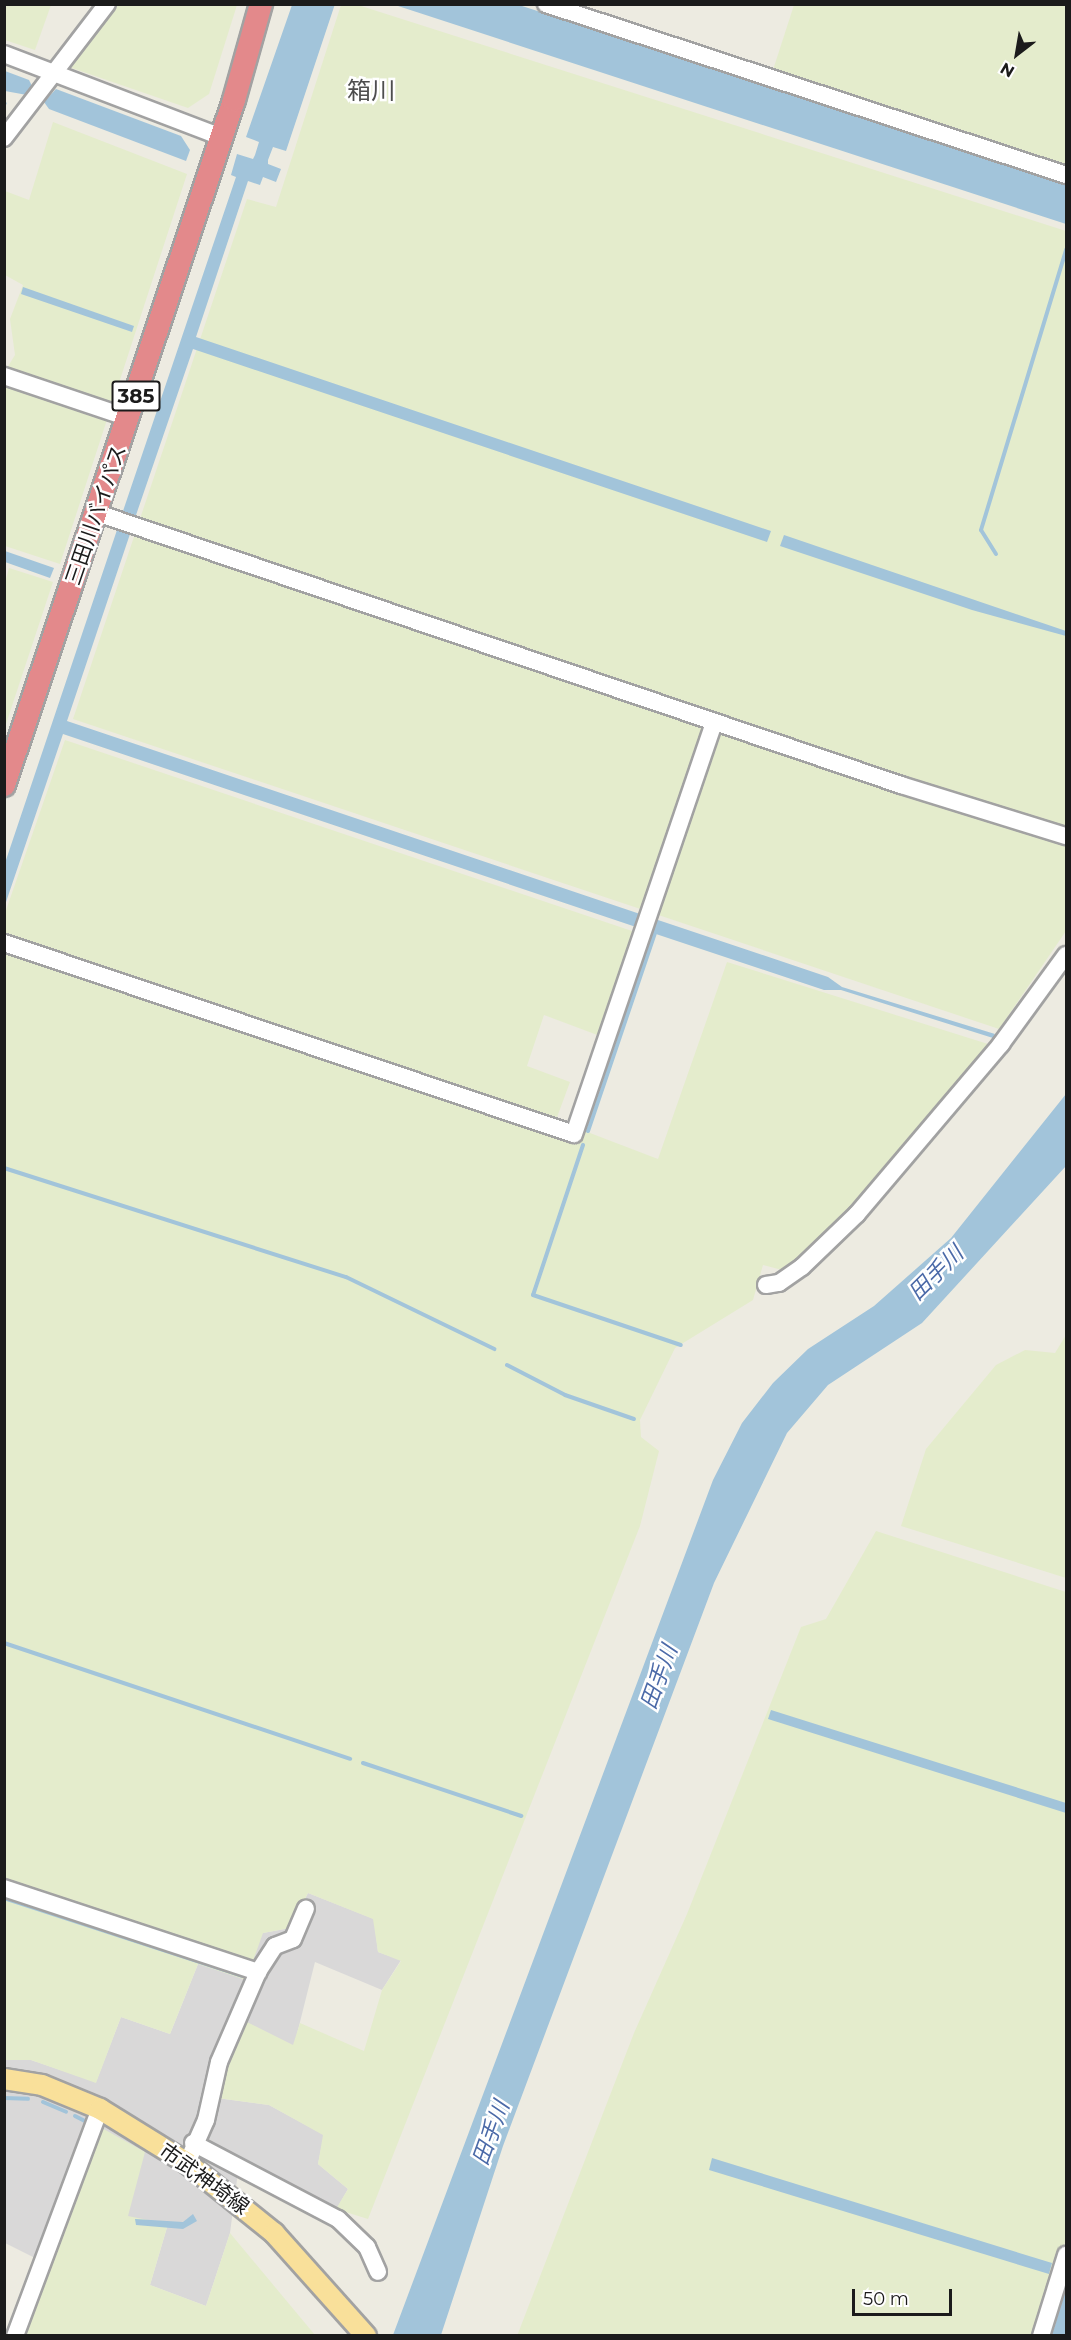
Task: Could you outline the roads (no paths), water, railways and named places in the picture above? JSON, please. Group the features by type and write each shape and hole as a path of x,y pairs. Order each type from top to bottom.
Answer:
{"highway":[{"name":"三田川バイパス","path":"4,785 129,418 221,137 261,4"}],"main road":[{"name":"市武神埼線","path":"4,2079 42,2085 100,2109 187,2163 274,2233 366,2335"}],"street":[{"path":"4,138 107,4"},
{"path":"546,4 1066,175"},
{"path":"4,54 221,137"},
{"path":"4,376 129,418"},
{"path":"97,513 714,722 1066,836"},
{"path":"4,943 574,1134 714,722"},
{"path":"766,1285 778,1283 802,1267 857,1214 1000,1044 1066,955"},
{"path":"4,1888 258,1972"},
{"path":"187,2163 193,2143 206,2120 219,2062 258,1972 275,1946 293,1939 306,1909"},
{"path":"15,2336 100,2109"},
{"path":"193,2143 338,2219 367,2247 378,2272"},
{"path":"1041,2336 1066,2255"}],"water":[{"path":"335,4 286,151 273,147 268,160 268,164 281,169 276,182 263,177 260,185 248,181 196,337 771,531 767,542 193,349 135,518 122,514 236,177 231,175 237,154 253,159 255,155 259,142 246,137 292,5"},
{"path":"395,5 519,5 1066,183 1066,224"},
{"path":"5,71 29,80 32,86 27,95 5,91"},
{"path":"56,89 181,136 190,150 186,161 49,109 44,102"},
{"path":"23,287 134,326 132,332 21,294"},
{"path":"117,530 130,534 67,721 643,915 639,928 63,734 5,905 5,863"},
{"path":"784,535 1066,631 1066,636 972,610 780,546"},
{"path":"5,551 54,568 50,578 5,562"},
{"path":"655,919 828,977 842,987 995,1034 993,1038 841,990 824,990 650,932"},
{"name":"田手川","path":"1066,1094 1066,1166 922,1323 828,1385 787,1433 714,1583 503,2146 441,2335 393,2335 713,1480 742,1423 773,1383 808,1349 874,1306 951,1238"},
{"path":"771,1710 1066,1803 1066,1813 768,1719"},
{"path":"712,2158 1052,2263 1049,2274 709,2170"},
{"path":"193,2214 197,2221 183,2229 136,2225 135,2219 183,2222"},
{"path":"1066,2289 1066,2335 1052,2335"}],"waterway":[{"path":"996,554 981,530 1066,250"},
{"path":"588,1131 656,930"},
{"path":"583,1145 533,1295 681,1345"},
{"path":"4,1168 346,1277 494,1349"},
{"path":"507,1365 565,1395 634,1419"},
{"path":"4,1643 350,1759"},
{"path":"363,1763 521,1816"},
{"path":"4,1898 242,1976"},
{"path":"4,2098 28,2099"},
{"path":"43,2102 66,2112"},
{"path":"75,2116 89,2123"}],"district":[{"name":"箱川","path":"371,91"}]}
